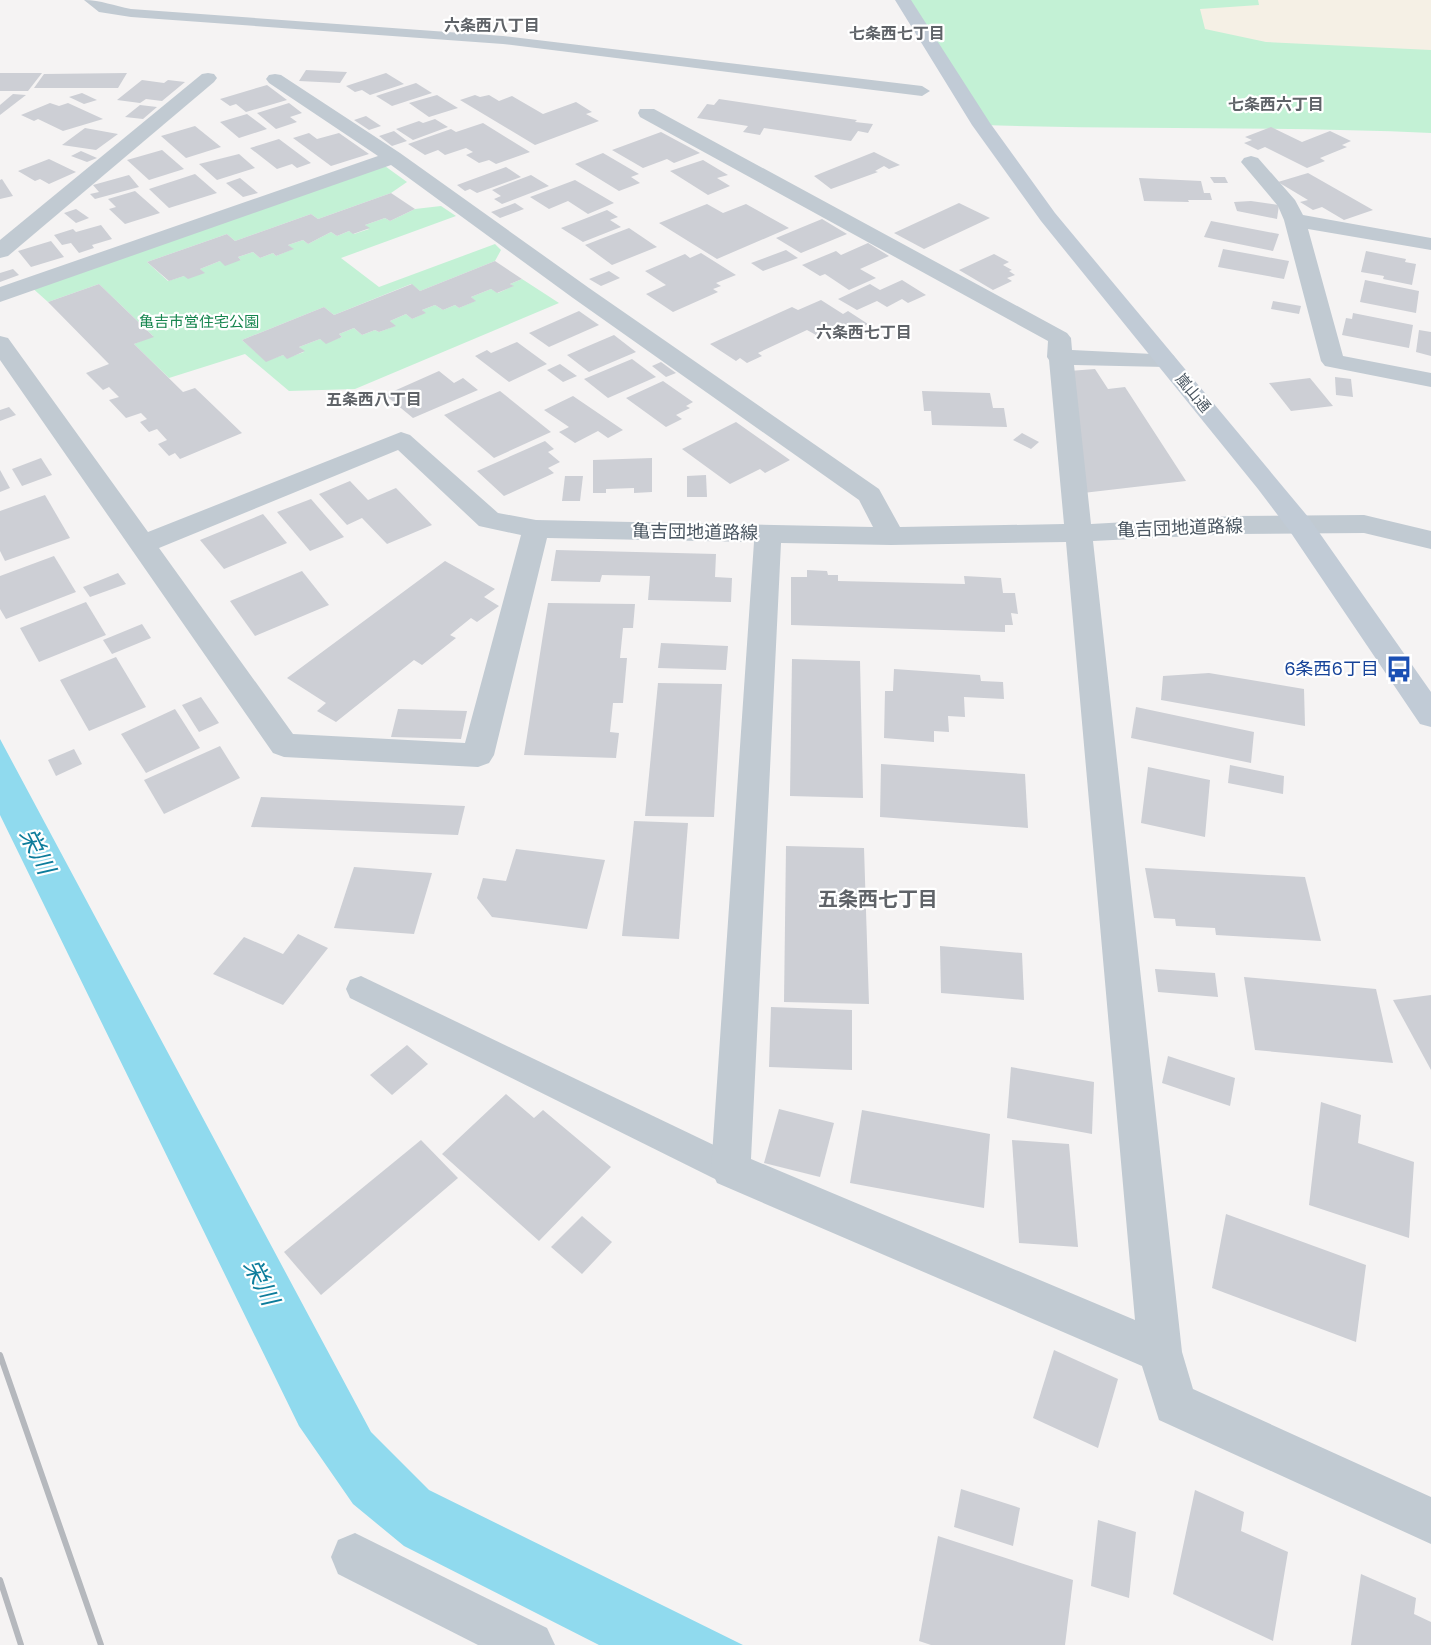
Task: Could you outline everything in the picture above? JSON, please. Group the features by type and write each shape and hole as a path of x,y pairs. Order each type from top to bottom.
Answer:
{"street":[{"name":"嵐山通","path":"903,0 982,125 1048,217 1299,524 1431,716"},
{"path":"0,251 208,78"},
{"path":"274,79 393,157 581,293 870,495 891,536"},
{"path":"647,113 1059,338 1059,357 1160,1352 1175,1404 1431,1521"},
{"path":"0,295 393,157"},
{"path":"1251,162 1288,204 1295,220 1333,361 1431,380"},
{"path":"1295,220 1431,244"},
{"path":"2,349 284,745 478,755 536,529"},
{"path":"1059,357 1165,360"},
{"name":"亀吉団地道路線","path":"141,545 401,440 489,520 536,529 891,536 1364,524 1431,540"},
{"path":"768,534 731,1170 1160,1352"},
{"path":"355,1557 530,1645"}],"lane":[{"path":"91,0 104,9 131,13 503,40 922,91"},
{"path":"361,989 731,1170"}],"green space":[{"path":"903,0 1431,0 1431,133 982,125"},
{"name":"亀吉市営住宅公園","path":"378,161 407,182 391,193 318,219 311,214 235,241 227,234 147,262 168,281 204,273 200,269 220,261 241,260 238,257 253,252 260,258 273,253 276,256 293,249 288,245 303,240 308,244 331,232 337,236 349,231 354,234 369,229 365,225 385,218 390,221 415,209 441,206 456,216 341,258 379,287 495,244 501,250 495,261 420,291 411,284 334,315 324,307 242,340 266,361 283,355 287,358 304,352 299,347 320,339 326,343 342,337 339,334 354,328 362,335 375,330 379,332 395,326 390,321 406,314 412,319 425,313 422,310 435,305 443,310 455,305 459,308 475,301 471,297 491,289 498,293 522,279 559,303 355,389 289,391 245,354 169,378 134,344 153,336 99,284 48,302 29,285"}],"sand":[{"path":"1258,0 1431,0 1431,50 1266,42 1205,29 1200,9 1259,5"}],"water":[{"name":"栄川","path":"0,739 371,1432 429,1490 743,1645 599,1645 404,1546 353,1504 299,1426 0,815"}],"building":[{"path":"306,70 347,72 340,83 299,81"},
{"path":"0,73 42,73 28,91 0,91"},
{"path":"127,73 118,88 34,88 44,74"},
{"path":"386,73 404,84 370,95 362,90 355,92 346,86"},
{"path":"142,80 164,83 168,80 185,82 162,101 146,99 140,103 117,100"},
{"path":"416,83 432,93 392,106 376,96"},
{"path":"267,85 287,100 246,112 236,104 230,106 220,99"},
{"path":"82,93 97,100 84,104 69,97"},
{"path":"13,94 26,95 0,115 0,105"},
{"path":"437,95 458,108 429,117 409,103"},
{"path":"475,95 480,97 489,95 499,101 512,96 543,114 576,102 592,112 586,114 599,121 535,145 460,100"},
{"path":"719,99 873,124 868,133 858,131 851,141 764,128 760,135 743,132 748,126 697,118 707,104 714,105"},
{"path":"50,103 59,106 68,103 103,119 63,131 38,119 34,121 21,115"},
{"path":"289,103 302,113 290,117 297,122 276,129 257,113"},
{"path":"140,105 157,107 143,119 125,117"},
{"path":"247,114 267,129 239,138 220,122"},
{"path":"366,116 381,126 369,130 354,120"},
{"path":"435,119 448,127 413,140 396,129 419,121 423,123"},
{"path":"483,123 530,152 496,164 489,160 479,163 466,155 473,152 466,148 445,155 438,150 425,155 408,144 451,129 456,132"},
{"path":"195,126 221,147 186,158 161,136"},
{"path":"1271,127 1302,142 1330,131 1351,141 1342,145 1347,147 1320,158 1325,161 1307,168 1265,147 1258,150 1244,143 1252,140 1245,137"},
{"path":"85,128 118,134 96,150 62,145"},
{"path":"394,131 407,141 392,146 379,136"},
{"path":"661,132 700,153 674,163 667,159 643,168 612,150"},
{"path":"309,133 317,139 339,133 369,154 331,166 293,138"},
{"path":"279,139 311,163 297,168 292,164 277,169 250,148"},
{"path":"162,150 184,169 149,180 127,160"},
{"path":"81,151 97,158 87,162 71,156"},
{"path":"874,152 900,165 889,169 884,166 875,171 878,172 831,189 814,176"},
{"path":"603,153 639,174 631,177 640,183 619,191 575,164"},
{"path":"239,154 255,168 217,180 199,164"},
{"path":"49,159 76,172 49,184 40,179 35,181 18,171"},
{"path":"703,160 728,175 717,178 730,186 708,195 670,171"},
{"path":"506,167 521,177 477,193 470,189 465,191 457,185"},
{"path":"1308,173 1373,210 1344,220 1322,207 1313,210 1300,202 1308,200 1278,182"},
{"path":"195,174 217,193 169,208 149,189"},
{"path":"129,175 139,187 95,199 90,194 99,192 93,185"},
{"path":"531,175 549,186 502,204 494,199 501,196 492,190"},
{"path":"1210,177 1225,177 1228,183 1214,183"},
{"path":"240,178 258,193 243,197 226,183"},
{"path":"1139,178 1201,181 1204,193 1210,193 1212,200 1144,201"},
{"path":"2,179 13,196 0,199 0,180"},
{"path":"575,180 614,203 588,214 568,201 549,209 530,197"},
{"path":"135,191 160,213 125,224 109,209 116,207 108,199"},
{"path":"391,193 415,209 390,221 385,218 365,225 370,228 353,234 349,231 337,236 331,232 308,244 303,240 288,245 294,249 276,256 273,253 260,258 253,252 238,257 241,260 225,266 220,261 200,269 205,273 188,279 184,276 169,281 147,262 227,234 235,241 311,214 318,219"},
{"path":"1251,201 1279,205 1277,219 1237,211 1234,202"},
{"path":"515,203 524,209 500,218 491,212"},
{"path":"959,203 990,218 924,249 894,233"},
{"path":"707,204 723,213 746,204 789,228 717,259 659,223"},
{"path":"76,209 89,218 76,223 64,213"},
{"path":"607,210 618,217 610,220 621,227 583,242 561,228"},
{"path":"822,219 847,234 801,253 776,238"},
{"path":"1211,221 1279,234 1273,251 1204,237"},
{"path":"101,225 112,239 92,245 94,248 79,253 71,243 62,245 54,235 73,229 76,232"},
{"path":"629,228 657,247 612,265 585,245"},
{"path":"51,241 64,257 31,267 18,251"},
{"path":"868,243 889,256 860,269 876,278 849,290 825,274 820,276 802,265 836,251 841,255"},
{"path":"1223,249 1289,261 1284,279 1218,267"},
{"path":"786,250 798,258 763,271 751,263"},
{"path":"1366,251 1406,259 1405,262 1416,264 1412,285 1383,279 1384,276 1361,272"},
{"path":"701,253 736,275 716,283 721,286 713,289 718,292 673,312 646,294 666,285 645,271 685,254 690,258"},
{"path":"994,254 1009,262 1003,265 1012,270 1009,271 1015,275 1007,278 1012,281 993,290 959,270"},
{"path":"495,261 522,279 510,284 514,286 497,293 491,289 471,297 476,301 459,308 455,305 443,310 435,305 422,310 426,313 412,319 406,314 390,321 396,326 379,332 375,330 362,335 354,328 339,334 342,337 326,344 320,339 299,347 305,351 287,359 283,355 266,362 242,340 324,307 334,315 412,284 420,291"},
{"path":"13,269 19,275 0,282 0,273"},
{"path":"609,271 620,278 601,286 589,279"},
{"path":"902,280 926,295 908,303 902,299 887,307 877,301 857,310 838,299 870,284 880,290"},
{"path":"1365,280 1419,291 1416,313 1360,302"},
{"path":"99,284 154,337 134,344 183,392 195,388 242,433 180,459 175,453 169,456 158,444 167,440 157,429 149,432 140,422 147,419 141,413 126,418 109,400 119,397 109,387 103,390 86,373 109,364 48,302"},
{"path":"821,300 843,314 848,311 868,324 838,338 826,330 816,335 807,330 758,353 762,356 747,363 740,358 736,361 710,344 792,307 798,310"},
{"path":"1273,301 1301,306 1299,314 1271,309"},
{"path":"579,311 599,325 549,347 529,333"},
{"path":"1353,313 1413,325 1409,348 1342,335 1346,318 1352,319"},
{"path":"1419,330 1431,332 1431,356 1416,352"},
{"path":"614,335 636,352 589,372 567,355"},
{"path":"517,342 547,364 509,382 475,356 487,350 491,353"},
{"path":"632,359 656,377 608,398 584,379"},
{"path":"661,362 676,373 666,377 652,366"},
{"path":"560,364 577,376 563,382 547,370"},
{"path":"1095,369 1108,389 1125,387 1186,481 1083,493 1069,371"},
{"path":"439,371 454,383 463,378 478,390 413,418 385,395"},
{"path":"1335,377 1351,379 1353,397 1336,395"},
{"path":"1310,378 1333,406 1291,411 1269,383"},
{"path":"663,381 693,402 686,406 690,408 676,415 682,419 666,427 626,398"},
{"path":"500,391 551,432 494,458 444,415"},
{"path":"922,391 990,393 993,408 1004,408 1007,427 932,425 931,411 924,411"},
{"path":"573,396 623,430 608,438 598,431 575,443 559,432 569,427 544,410"},
{"path":"9,407 16,415 0,421 0,410"},
{"path":"736,422 790,460 765,473 760,469 730,484 682,449"},
{"path":"1022,433 1039,442 1031,449 1013,440"},
{"path":"545,441 554,449 548,452 560,462 548,468 554,473 504,496 477,471"},
{"path":"41,458 52,475 22,486 12,469"},
{"path":"652,458 652,492 634,493 634,488 606,489 606,493 593,493 593,460"},
{"path":"0,470 10,488 0,492"},
{"path":"706,475 707,497 687,497 687,476"},
{"path":"565,476 583,476 580,501 562,501"},
{"path":"350,481 368,500 396,488 432,525 387,544 362,518 347,525 319,494"},
{"path":"45,495 70,538 5,561 0,551 0,511"},
{"path":"311,499 344,537 310,551 277,512"},
{"path":"263,514 287,543 224,569 200,540"},
{"path":"556,550 716,554 715,577 732,578 731,602 648,600 650,576 602,575 600,582 551,581"},
{"path":"54,556 76,592 6,619 0,609 0,576"},
{"path":"445,561 495,589 484,597 499,606 477,622 471,618 450,635 456,638 422,665 414,660 336,722 317,711 326,703 287,678"},
{"path":"807,570 827,571 828,575 838,575 838,581 965,584 964,576 1001,578 1003,593 1015,593 1018,614 1011,613 1013,625 1005,625 1005,632 791,625 791,577 807,577"},
{"path":"302,571 329,605 255,636 230,601"},
{"path":"118,573 126,584 90,597 83,587"},
{"path":"86,602 106,635 39,662 20,628"},
{"path":"548,603 635,604 633,628 623,628 620,658 627,658 623,703 613,703 610,732 619,733 616,758 524,755"},
{"path":"142,624 151,638 112,654 103,640"},
{"path":"661,643 728,646 726,670 658,668"},
{"path":"116,657 146,707 89,731 60,680"},
{"path":"792,659 860,661 863,798 790,796"},
{"path":"894,669 980,675 981,681 1003,682 1004,699 964,697 965,717 948,716 949,732 934,731 934,742 884,738 885,691 893,691"},
{"path":"1209,673 1304,689 1305,726 1161,700 1163,676"},
{"path":"658,683 722,684 714,817 645,816"},
{"path":"201,697 219,723 199,732 182,705"},
{"path":"1136,707 1254,732 1251,763 1131,738"},
{"path":"175,709 200,748 146,773 121,734"},
{"path":"398,709 467,711 461,739 391,737"},
{"path":"220,746 240,778 164,814 144,780"},
{"path":"74,749 82,764 56,776 48,760"},
{"path":"881,764 1025,774 1028,828 880,817"},
{"path":"1230,765 1284,776 1283,794 1228,783"},
{"path":"1148,767 1210,780 1205,837 1141,823"},
{"path":"261,797 465,806 458,835 251,827"},
{"path":"634,821 688,823 679,939 622,936"},
{"path":"786,846 864,848 869,1004 784,1002"},
{"path":"516,849 605,860 587,929 492,917 477,898 483,878 506,881"},
{"path":"354,867 432,873 414,934 334,928"},
{"path":"1145,868 1305,877 1321,941 1216,935 1215,928 1176,926 1175,919 1154,918"},
{"path":"298,934 328,948 283,1005 213,974 244,937 283,954"},
{"path":"940,946 1022,953 1024,1000 941,993"},
{"path":"1155,969 1215,973 1218,997 1158,992"},
{"path":"1244,977 1376,989 1393,1063 1255,1050"},
{"path":"1431,995 1431,1070 1393,1000"},
{"path":"771,1007 852,1010 852,1070 769,1067"},
{"path":"407,1045 428,1064 392,1095 370,1075"},
{"path":"1168,1056 1235,1078 1230,1106 1162,1083"},
{"path":"1011,1067 1094,1082 1092,1134 1007,1118"},
{"path":"506,1094 534,1118 543,1110 611,1167 539,1241 442,1154"},
{"path":"1321,1102 1361,1115 1358,1143 1414,1162 1409,1238 1309,1205"},
{"path":"779,1109 834,1123 820,1177 764,1163"},
{"path":"862,1110 990,1134 984,1208 850,1183"},
{"path":"421,1140 458,1178 321,1295 284,1252"},
{"path":"1012,1140 1069,1144 1078,1247 1019,1243"},
{"path":"1226,1214 1366,1265 1356,1342 1212,1288"},
{"path":"582,1216 612,1242 582,1274 551,1247"},
{"path":"1054,1350 1118,1379 1098,1448 1033,1418"},
{"path":"961,1489 1020,1508 1013,1546 954,1527"},
{"path":"1195,1490 1244,1512 1241,1531 1288,1552 1273,1641 1173,1594"},
{"path":"1098,1520 1136,1532 1129,1598 1091,1586"},
{"path":"938,1536 1073,1580 1065,1645 931,1645 919,1641"},
{"path":"1361,1574 1416,1598 1414,1614 1431,1622 1431,1645 1351,1645"}],"railway":[{"path":"0,1355 101,1645"},
{"path":"0,1580 21,1645"}],"place":[{"name":"6条西6丁目","path":"1399,669"}],"district":[{"name":"六条西八丁目","path":"492,25"},
{"name":"七条西七丁目","path":"897,33"},
{"name":"七条西六丁目","path":"1276,104"},
{"name":"六条西七丁目","path":"864,332"},
{"name":"五条西八丁目","path":"374,399"},
{"name":"五条西七丁目","path":"878,899"}]}
